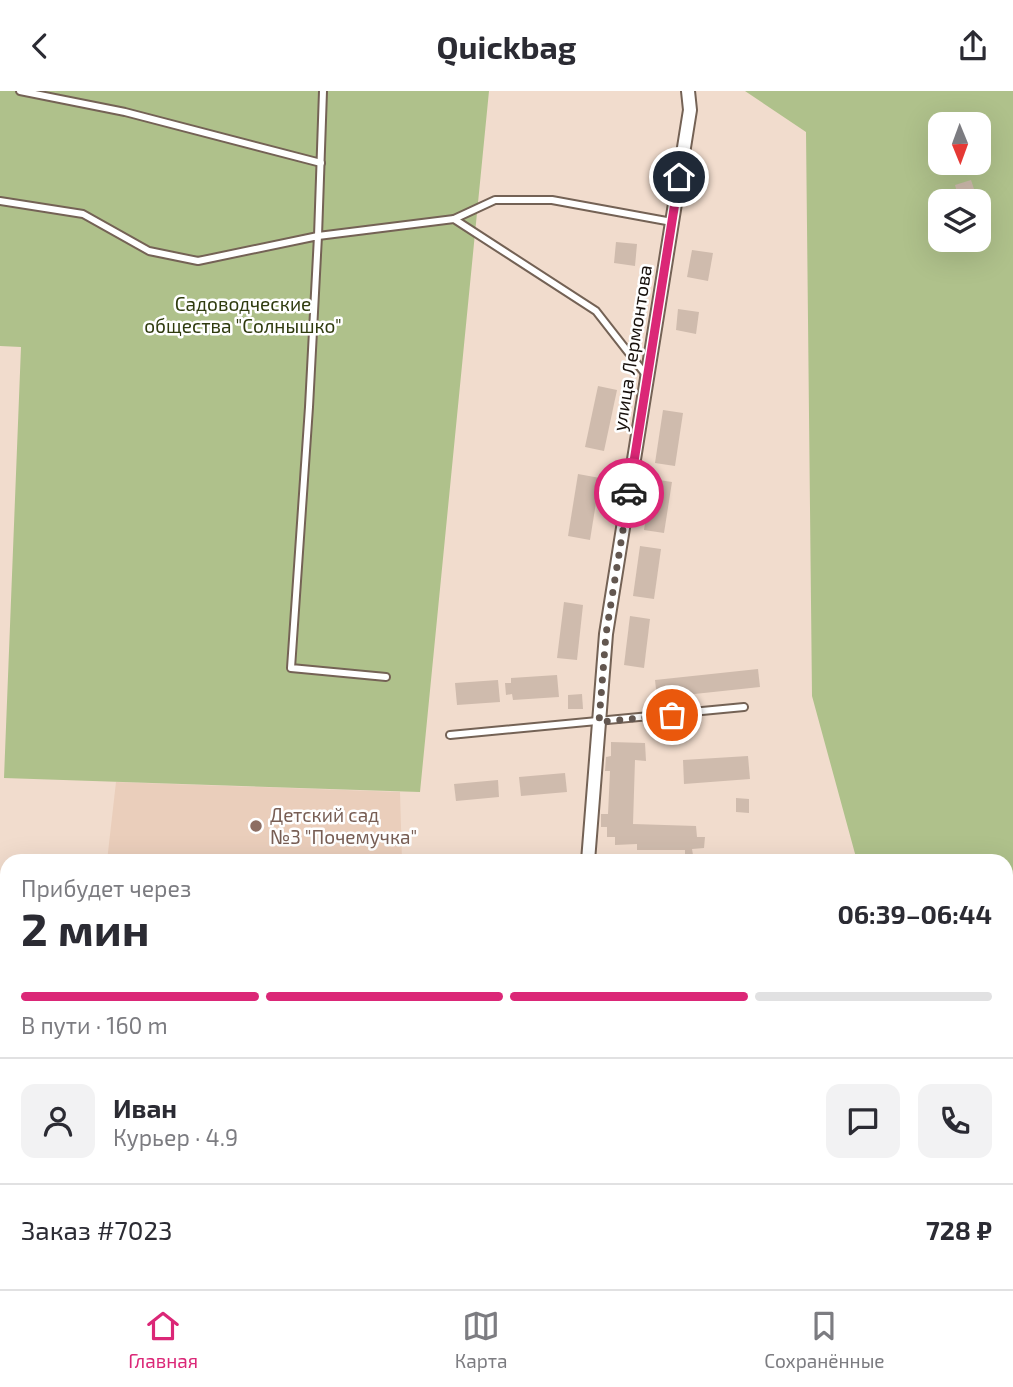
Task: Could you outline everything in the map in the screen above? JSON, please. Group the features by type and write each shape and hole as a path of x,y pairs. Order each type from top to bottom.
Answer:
{"street":[{"name":"улица Лермонтова","path":"589,854 606,634 690,110 688,91"}],"lane":[{"path":"20,91 125,112 321,163"},
{"path":"323,91 309,407 291,668 386,677"},
{"path":"0,201 83,214 149,251 198,261 318,236 454,219 495,200 552,200 672,222"},
{"path":"454,219 596,311 647,377"},
{"path":"450,735 744,707"}],"shaded area":[{"name":"Детский сад №3 \"Почемучка\"","path":"116,782 400,792 402,854 108,854"}],"green space":[{"name":"Садоводческие общества \"Солнышко\"","path":"0,91 489,91 420,792 4,778 21,347 0,346"},
{"path":"745,91 1013,91 1013,854 855,854 812,696 806,132"}],"building":[{"path":"971,180 974,189 956,189 955,185"},
{"path":"616,242 637,244 635,266 614,263"},
{"path":"692,250 713,253 708,281 687,277"},
{"path":"678,309 699,312 696,334 676,330"},
{"path":"598,386 617,390 604,451 585,447"},
{"path":"663,410 683,413 675,466 655,463"},
{"path":"578,474 600,478 590,540 568,536"},
{"path":"652,479 672,482 664,533 644,530"},
{"path":"640,546 661,549 654,599 633,596"},
{"path":"564,602 583,605 577,660 557,658"},
{"path":"630,616 650,619 644,668 624,665"},
{"path":"758,669 760,687 657,698 655,680"},
{"path":"557,675 559,697 513,700 512,694 506,695 505,683 511,683 511,678"},
{"path":"498,680 500,702 457,705 455,683"},
{"path":"582,694 583,709 568,709 568,695"},
{"path":"611,742 645,743 646,761 635,760 633,824 696,826 697,837 705,837 704,848 692,849 693,854 685,854 685,850 637,850 637,844 615,845 615,837 607,837 607,827 601,827 601,814 608,814 610,771 605,771 606,757 611,756"},
{"path":"748,756 750,779 684,784 683,760"},
{"path":"565,773 567,792 521,796 519,777"},
{"path":"498,780 499,797 456,801 454,784"},
{"path":"736,798 749,799 749,813 736,812"}],"way so far":[{"path":"629,493 606,634 599,722 672,715"}],"place":[{"name":"Детский сад №3 \"Почемучка\"","path":"256,826"}],"route":[{"path":"629,493 679,177"}]}
